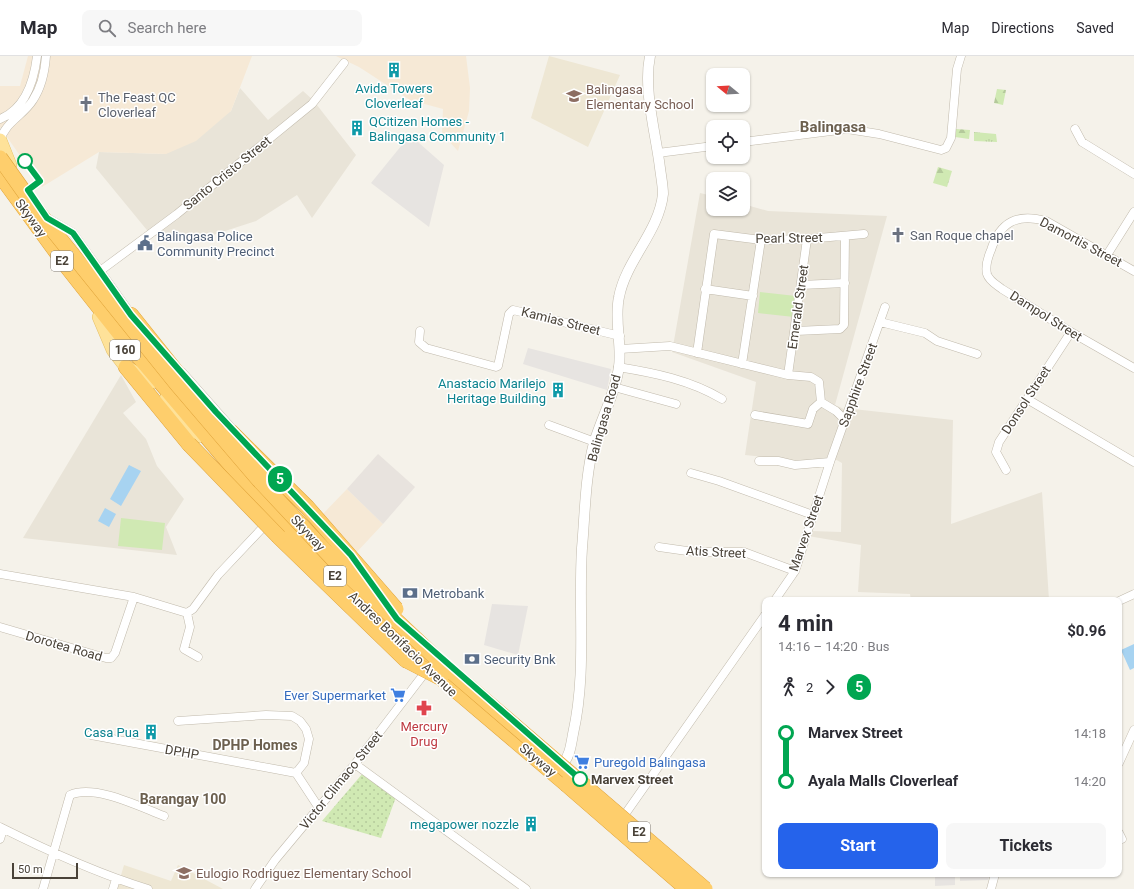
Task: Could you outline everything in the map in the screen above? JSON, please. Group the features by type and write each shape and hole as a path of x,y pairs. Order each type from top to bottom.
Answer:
{"highway":[{"name":"Skyway","path":"3,166 138,337 228,446 345,572 439,661 706,889"},
{"name":"Skyway","path":"3,166 63,262 123,338 251,489 338,578 441,678 687,889"},
{"path":"131,315 182,379 244,447 307,507 375,584 439,661"},
{"path":"126,367 189,444 279,537 406,660 441,678"}],"main road":[{"name":"Andres Bonifacio Avenue","path":"0,141 3,166"},
{"name":"Andres Bonifacio Avenue","path":"0,154 3,166 47,218 123,321 284,507 397,619 706,889"},
{"name":"Andres Bonifacio Avenue","path":"0,187 99,317 182,419 274,516 427,670 682,889"},
{"path":"99,317 113,350 126,367 152,382"}],"street":[{"path":"0,120 15,110 24,99 31,83 37,56"},
{"path":"0,141 5,128 33,100 45,66 46,56"},
{"name":"Balingasa Road","path":"563,764 568,757 578,711 581,676 582,551 590,464 595,442 614,387 618,367 620,349 618,316 619,297 627,274 658,214 663,192 648,86 650,56"},
{"path":"750,141 846,129 879,134 941,150 946,148 951,138 957,69 961,56"},
{"name":"Santo Cristo Street","path":"100,271 182,209 312,104 344,63"},
{"path":"1075,129 1082,142 1134,174"},
{"path":"658,153 706,147"},
{"path":"1107,255 1134,212"},
{"name":"Andres Bonifacio Avenue","path":"47,218 73,233 131,315 216,412 351,555 397,619"},
{"name":"Damortis Street","path":"992,246 998,233 1007,222 1023,218 1036,218 1046,221 1134,270"},
{"name":"Pearl Street","path":"705,290 714,234 761,240 808,239 864,234"},
{"path":"796,330 843,327 845,236"},
{"name":"Emerald Street","path":"788,375 796,330 808,239"},
{"path":"742,364 761,240"},
{"name":"Dampol Street","path":"992,246 986,261 987,275 992,282 1071,332 1134,368"},
{"path":"801,285 845,283"},
{"path":"696,353 705,290 753,296"},
{"name":"Sapphire Street","path":"830,462 885,307"},
{"name":"Kamias Street","path":"420,331 419,342 426,348 496,367 498,366 509,314 513,310 620,336"},
{"path":"880,322 925,333 937,340 977,354"},
{"name":"Donsol Street","path":"1006,470 996,452 999,442 1071,332"},
{"path":"620,349 670,346 788,375 815,379 818,382 822,402 836,411 845,420"},
{"path":"618,367 687,382 707,390 722,399"},
{"path":"614,387 676,404"},
{"path":"1027,399 1134,462"},
{"path":"755,415 808,424 813,408 822,402"},
{"path":"549,425 595,442"},
{"path":"759,461 778,461 795,465 830,462"},
{"name":"Marvex Street","path":"777,597 795,571 830,462"},
{"path":"691,473 813,516"},
{"path":"187,613 193,609 218,575 274,516"},
{"name":"Atis Street","path":"659,548 694,552 744,552 795,571"},
{"path":"0,574 134,597 187,613"},
{"path":"1122,600 1134,594"},
{"name":"Dorotea Road","path":"0,627 106,658 111,658 115,653 134,597"},
{"path":"187,613 190,627 184,649 198,657"},
{"path":"614,831 762,619"},
{"name":"Victor Climaco Street","path":"255,889 275,860 355,764 427,670"},
{"path":"178,721 266,715 292,716 306,729 309,739 304,763 296,773 319,808"},
{"path":"1122,756 1134,730"},
{"name":"DPHP","path":"91,735 296,773"},
{"path":"355,764 526,889"},
{"path":"42,889 54,854 70,794 79,792 110,796 164,816"},
{"path":"0,839 2,828 54,854 116,879 148,889"},
{"path":"991,889 994,877"},
{"path":"113,889 116,879"}],"shaded area":[{"path":"28,56 252,56 231,111 196,141 166,154 99,152 42,187 0,127 0,86 20,86"},
{"path":"336,56 466,56 470,88 469,111 458,151 442,134 443,109 410,100 359,67"},
{"name":"Balingasa Elementary School","path":"549,56 620,75 588,147 531,118"},
{"path":"240,88 268,120 303,91 313,100 356,155 312,218 297,195 256,221 191,242 151,235 96,168 99,152 165,154 231,111"},
{"path":"410,135 444,165 429,227 371,183"},
{"path":"700,193 706,194 706,216 750,216 750,206 768,211 887,216 835,405 846,410 826,459 804,461 745,455 756,382 672,352"},
{"path":"528,348 611,369 607,390 523,364"},
{"path":"121,375 136,402 123,413 146,439 157,466 184,499 166,527 177,555 23,538"},
{"path":"853,409 953,420 951,524 1042,492 1049,597 910,597 910,594 858,592 861,545 808,536 811,531 841,532 842,463 833,458"},
{"path":"378,454 415,487 383,524 347,489"},
{"path":"347,489 383,524 355,554 319,518"},
{"path":"492,604 528,606 518,655 484,645"},
{"path":"124,865 171,881 178,865 223,889 117,889"},
{"path":"935,877 955,877 955,885 935,886"},
{"path":"960,877 989,877 988,880 960,881"}],"green space":[{"path":"997,89 1006,90 1003,105 994,103"},
{"path":"956,129 970,130 969,139 955,137"},
{"path":"974,132 996,134 997,142 974,141"},
{"path":"938,167 952,171 947,187 933,183"},
{"path":"760,292 796,296 794,317 758,313"},
{"path":"121,518 165,523 162,550 118,546"},
{"path":"363,773 396,797 381,838 322,821"}],"water":[{"path":"129,465 141,471 121,506 110,499"},
{"path":"105,508 116,514 109,527 98,521"},
{"path":"1134,644 1134,668 1130,670 1122,650"}],"bus line":[{"name":"5","path":"25,161 40,181 28,190 47,218 73,233 131,315 246,445 351,555 397,619 580,779"}],"place":[{"name":"Avida Towers Cloverleaf","path":"394,70"},
{"name":"Balingasa Elementary School","path":"574,96"},
{"name":"The Feast QC Cloverleaf","path":"86,104"},
{"name":"QCitizen Homes - Balingasa Community 1","path":"357,128"},
{"name":"San Roque chapel","path":"898,235"},
{"name":"Balingasa Police Community Precinct","path":"145,243"},
{"name":"Anastacio Marilejo Heritage Building","path":"558,390"},
{"name":"Metrobank","path":"410,593"},
{"name":"Security Bnk","path":"472,659"},
{"name":"Ever Supermarket","path":"398,695"},
{"name":"Mercury Drug","path":"424,708"},
{"name":"Casa Pua","path":"151,732"},
{"name":"Puregold Balingasa","path":"582,762"},
{"name":"Marvex Street","path":"580,779"},
{"name":"megapower nozzle","path":"531,824"},
{"name":"Eulogio Rodriguez Elementary School","path":"184,873"}],"district":[{"name":"Balingasa","path":"833,127"},
{"name":"DPHP Homes","path":"255,745"},
{"name":"Barangay 100","path":"183,799"}]}
